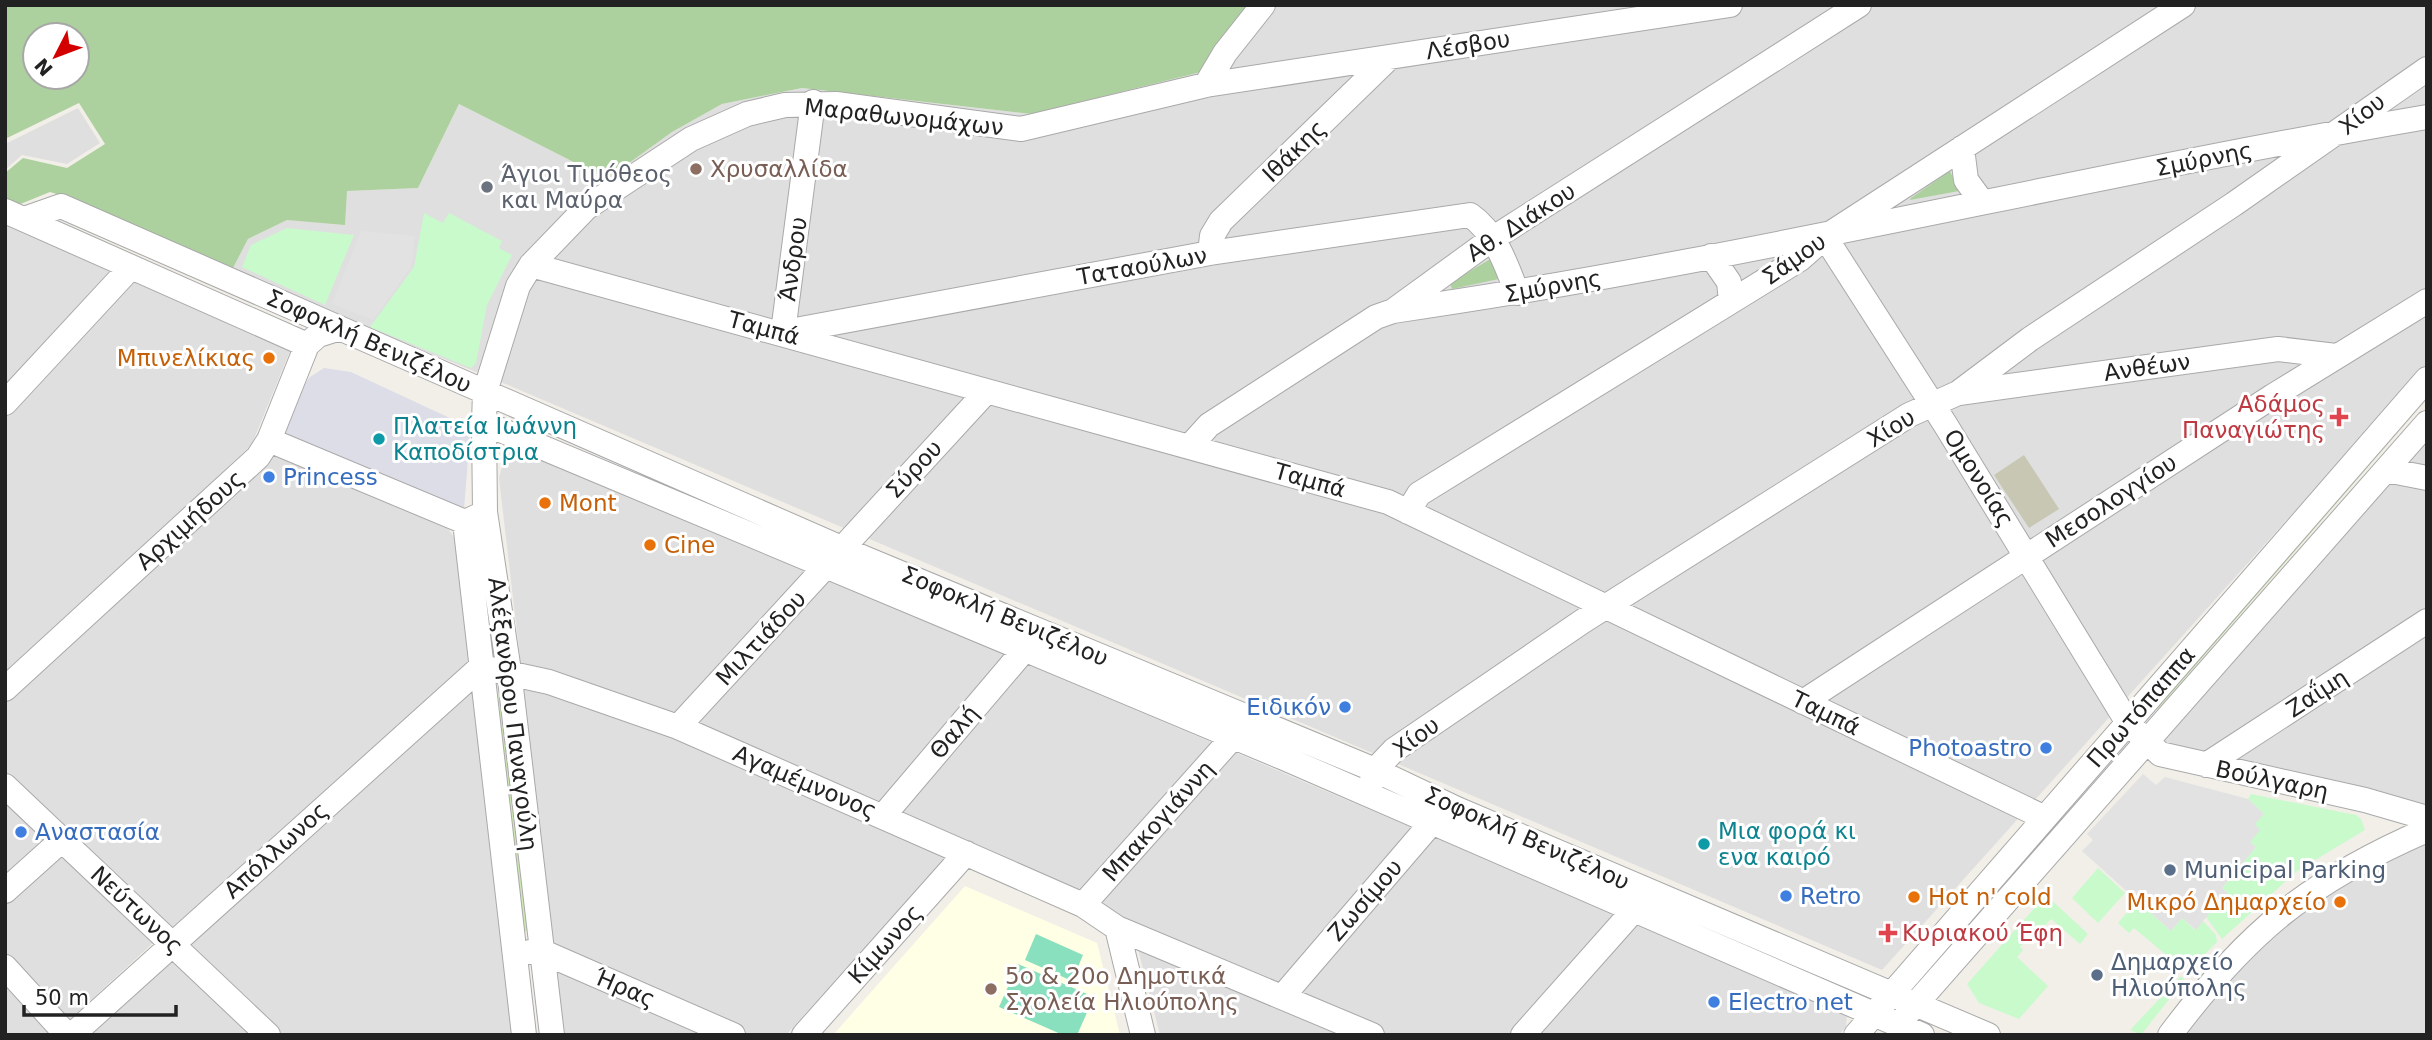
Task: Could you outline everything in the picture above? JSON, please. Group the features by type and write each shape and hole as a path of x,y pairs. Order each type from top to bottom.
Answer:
{"street":[{"path":"1206,85 1225,53 1263,5"},
{"name":"Λέσβου","path":"1206,85 1730,5"},
{"name":"Αθ. Διάκου","path":"1190,446 1209,425 1376,317 1393,311 1492,239 1859,5"},
{"name":"Σάμου","path":"1408,512 1419,494 1800,259 1825,237 2183,5"},
{"name":"Ιθάκης","path":"1210,253 1212,236 1221,221 1390,57"},
{"name":"Χίου","path":"1367,794 1375,770 1394,750 1606,608 1909,415 1958,393 2030,339 2340,132 2427,69"},
{"name":"Μαραθωνομάχων","path":"485,392 518,286 531,265 586,208 691,139 747,114 785,105 813,103 1021,129 1206,85"},
{"name":"Άνδρου","path":"783,332 813,103"},
{"name":"Σμύρνης","path":"1393,311 1517,293 1825,237 1983,202 2427,117"},
{"path":"1962,148 1966,180 1983,202"},
{"name":"Σοφοκλή Βενιζέλου","path":"15,215 61,206 485,392 1025,649 1634,910 1887,1024 1922,1035"},
{"name":"Σοφοκλή Βενιζέλου","path":"15,215 307,345"},
{"name":"Ταταούλων","path":"783,332 1210,253 1471,215 1484,225 1492,239"},
{"name":"Ομονοίας","path":"1825,237 2027,556 2127,723"},
{"path":"1492,239 1517,293"},
{"path":"1711,256 1729,282 1731,301"},
{"name":"Ταμπά","path":"531,265 783,332 1388,502 2043,817"},
{"path":"5,402 131,267"},
{"name":"Μεσολογγίου","path":"1803,702 2336,356 2425,302"},
{"path":"307,345 318,335 337,328"},
{"name":"Αρχιμήδους","path":"5,689 258,457 269,440 307,345"},
{"name":"Ανθέων","path":"1958,393 2277,349 2336,356"},
{"name":"Πρωτόπαππα","path":"1887,1024 1891,994 2427,379"},
{"name":"Σύρου","path":"834,556 986,391"},
{"name":"Αλέξανδρου Παναγούλη","path":"485,392 475,517 481,667 524,1035"},
{"name":"Σοφοκλή Βενιζέλου","path":"484,423 834,556 1375,770 1448,805 1988,1035"},
{"name":"Πρωτόπαππα","path":"1856,1035 1887,1024 1916,1004 2427,423"},
{"path":"269,440 475,517"},
{"path":"2386,470 2427,478"},
{"name":"Αλέξανδρου Παναγούλη","path":"475,517 509,671 552,1035"},
{"name":"Μιλτιάδου","path":"678,727 834,556"},
{"name":"Ζαΐμη","path":"2206,765 2427,621"},
{"name":"Θαλή","path":"884,816 1025,649"},
{"name":"Αγαμέμνονος","path":"481,667 509,671 678,727 1083,905 1117,928 1372,1035"},
{"name":"Απόλλωνος","path":"70,1035 481,667"},
{"name":"Βούλγαρη","path":"2127,723 2160,754 2365,800 2427,818"},
{"name":"Μπακογιάννη","path":"1083,905 1233,737"},
{"name":"Νεύτωνος","path":"5,786 173,942 268,1035"},
{"name":"Ζωσίμου","path":"1283,996 1448,805"},
{"path":"2170,1035 2232,957 2306,893 2371,855 2427,830"},
{"path":"5,891 62,839"},
{"name":"Κίμωνος","path":"804,1035 966,853"},
{"path":"1523,1035 1634,910"},
{"path":"1117,928 1143,1035"},
{"name":"Ήρας","path":"515,952 543,952 733,1035"},
{"path":"5,967 70,1035"}],"shaded area":[{"path":"1252,5 2427,5 2427,364 1882,970 508,385 314,306 233,268 248,239 287,220 345,224 346,191 418,188 459,104 607,179 672,132 722,104 802,88 1032,114 1205,71"},
{"path":"78,108 100,143 67,164 22,155 5,170 5,144"},
{"path":"5,225 290,351 252,444 5,678"},
{"path":"361,231 415,236 411,267 373,320 332,304"},
{"name":"Πλατεία Ιωάννη Καποδίστρια","path":"324,368 351,372 467,426 470,434 464,510 285,434 284,428 301,389 310,377"},
{"path":"2427,433 2427,804 2156,745"},
{"path":"523,449 1847,1013 1846,1027 1839,1035 1160,1035 1131,922 958,846 786,1035 564,1035 499,478 505,455"},
{"path":"277,454 448,529 459,544 514,1035 85,1035 171,957 154,942 53,1035 5,1035 5,697"},
{"path":"2024,455 2059,509 2029,528 1994,475"},
{"name":"Municipal Parking","path":"2143,774 2156,785 2165,777 2248,799 2264,814 2255,824 2260,830 2250,842 2256,847 2222,888 2234,899 2226,908 2219,901 2196,930 2182,918 2171,931 2082,851 2093,840 2087,834"},
{"path":"2427,840 2427,1035 2181,1035 2216,992 2316,894"},
{"name":"5ο & 20ο Δημοτικά Σχολεία Ηλιούπολης","path":"965,886 1097,943 1120,1035 833,1035"}],"green space":[{"path":"5,5 1252,5 1205,71 1032,114 802,88 722,104 672,132 607,179 459,104 418,188 347,191 345,225 287,220 248,239 233,268 80,201 50,192 18,205 5,199 5,173 23,158 67,168 105,144 79,103 5,139"},
{"path":"1950,171 1959,191 1910,200 1911,198"},
{"path":"424,213 443,223 449,213 502,241 499,248 512,255 487,305 476,363 471,368 370,327 414,267"},
{"path":"287,228 354,235 325,305 242,267 251,245"},
{"path":"1492,258 1499,279 1452,289 1450,283"},
{"path":"2427,399 2158,709 2156,708"},
{"path":"500,695 528,932 523,930"},
{"path":"2251,794 2356,815 2361,819 2365,830 2297,871 2222,939 2206,917 2220,901 2234,899 2222,888 2256,847 2250,842 2254,824 2264,814 2248,799"},
{"path":"2098,868 2125,893 2098,923 2072,898"},
{"path":"2046,895 2088,934 2080,944 2051,919 2043,928 2040,925 2020,947 2023,950 2017,957 2048,986 2019,1019 1979,1003 1967,984"},
{"path":"2137,901 2171,931 2182,918 2195,930 2203,921 2216,935 2217,942 2189,970 2174,957 2171,959 2134,928 2129,933 2118,923"},
{"path":"1036,934 1083,955 1072,981 1025,960"},
{"path":"1018,964 1094,997 1077,1035 1063,1035 999,1007"},
{"path":"2181,976 2184,980 2141,1035 2130,1030"}],"place":[{"name":"Χρυσαλλίδα","path":"696,169"},
{"name":"Άγιοι Τιμόθεος και Μαύρα","path":"487,187"},
{"name":"Μπινελίκιας","path":"269,358"},
{"name":"Αδάμος Παναγιώτης","path":"2339,417"},
{"name":"Πλατεία Ιωάννη Καποδίστρια","path":"379,439"},
{"name":"Princess","path":"269,477"},
{"name":"Mont","path":"545,503"},
{"name":"Cine","path":"650,545"},
{"name":"Ειδικόν","path":"1345,707"},
{"name":"Photoastro","path":"2046,748"},
{"name":"Αναστασία","path":"21,832"},
{"name":"Μια φορά κι ενα καιρό","path":"1704,844"},
{"name":"Municipal Parking","path":"2170,870"},
{"name":"Retro","path":"1786,896"},
{"name":"Hot n' cold","path":"1914,897"},
{"name":"Μικρό Δημαρχείο","path":"2340,902"},
{"name":"Κυριακού Έφη","path":"1888,933"},
{"name":"Δημαρχείο Ηλιούπολης","path":"2097,975"},
{"name":"5ο & 20ο Δημοτικά Σχολεία Ηλιούπολης","path":"991,989"},
{"name":"Electro net","path":"1714,1002"}]}
